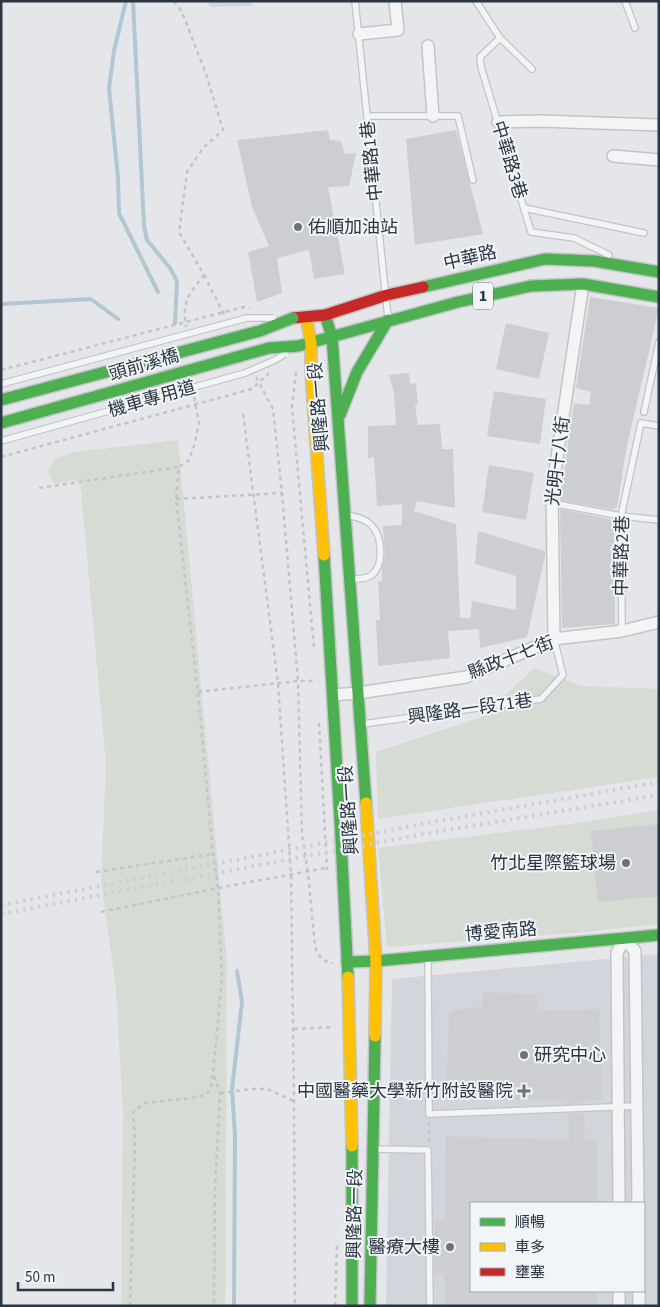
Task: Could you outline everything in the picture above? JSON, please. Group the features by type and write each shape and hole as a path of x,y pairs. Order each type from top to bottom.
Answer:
{"street":[{"path":"359,34 398,30 395,1"},
{"path":"428,46 433,116"},
{"path":"498,122 539,120 659,125"},
{"path":"613,156 659,160"},
{"name":"中華路","path":"292,318 325,315 387,295 545,259 594,261 659,272"},
{"name":"1","path":"298,346 388,320 531,286 583,284 659,297"},
{"name":"光明十八街","path":"554,639 553,482 583,284"},
{"name":"興隆路一段","path":"325,315 332,337 361,724 376,961 370,1306"},
{"name":"興隆路一段","path":"306,317 311,343 311,372 343,865 354,1223 352,1306"},
{"name":"頭前溪橋","path":"1,400 260,331 292,318"},
{"path":"338,419 357,372 388,320"},
{"name":"頭前溪橋","path":"1,423 269,348 298,346"},
{"name":"縣政十七街","path":"333,695 466,677 554,639 622,631 659,622"},
{"name":"博愛南路","path":"347,962 376,961 659,935"},
{"path":"619,1202 617,953 624,939 635,951 638,1202"},
{"path":"619,1292 619,1306"},
{"path":"639,1292 639,1306"}],"lane":[{"name":"中華路1巷","path":"355,1 387,295 388,320"},
{"path":"476,1 500,38 532,69"},
{"path":"625,1 635,28"},
{"name":"中華路3巷","path":"500,38 480,57 481,67 531,232 574,238 629,266"},
{"path":"368,116 458,116 473,180"},
{"path":"524,208 644,233"},
{"name":"1","path":"1,384 247,318 292,318"},
{"path":"644,412 659,342"},
{"name":"機車專用道","path":"1,441 245,373 275,360 298,346"},
{"name":"中華路2巷","path":"622,631 621,516 641,424 659,426"},
{"path":"552,503 621,516 659,520"},
{"path":"345,515 368,522 377,531 380,544 379,562 371,575 361,579 350,579"},
{"name":"興隆路一段71巷","path":"361,724 541,699 563,675 554,639"},
{"path":"428,956 429,1114 637,1106"},
{"path":"373,1149 428,1150 430,1306"}],"path":[{"path":"174,1 182,12 206,74 224,130 204,148 187,172 179,232 204,275 225,317"},
{"path":"186,332 184,312 186,299 204,275"},
{"path":"296,368 292,407 314,651"},
{"path":"1,457 252,389 272,370"},
{"path":"256,376 273,409 282,492 298,681 302,835 308,872 315,947 318,955 325,962 334,961"},
{"path":"39,488 179,467 189,460 199,424 194,391"},
{"path":"243,414 278,683 291,875 294,1029 295,1306"},
{"path":"130,1306 135,1142 133,1112 145,1103 199,1097 206,1095 210,1091 222,978 218,888 176,499 179,467"},
{"path":"176,499 282,492"},
{"path":"198,692 332,679"},
{"path":"317,680 317,688"},
{"path":"319,717 328,878"},
{"path":"96,872 213,854"},
{"path":"101,912 343,865"},
{"path":"294,1029 334,1027 335,1019"},
{"path":"213,1074 220,1093 215,1190 214,1306"},
{"path":"220,1093 267,1089 294,1101"},
{"path":"428,1150 429,1114"},
{"path":"335,1306 337,1241"}],"shaded area":[{"path":"207,1 252,1 251,6 211,7"},
{"path":"178,440 227,961 225,1306 121,1306 123,1112 116,989 101,881 106,765 80,480 54,483 47,471 56,458 75,452"},
{"path":"534,668 582,686 659,689 659,777 378,819 376,752 482,717"},
{"path":"659,810 659,924 586,932 387,947 378,848 578,823"},
{"name":"中國醫藥大學新竹附設醫院","path":"659,954 659,1306 386,1306 392,979"}],"building":[{"name":"佑順加油站","path":"328,130 330,140 341,141 345,154 356,153 349,186 328,187 345,274 314,279 309,250 277,258 282,293 257,302 248,252 269,246 252,207 237,140"},
{"path":"456,130 483,234 415,245 406,139"},
{"path":"590,297 659,308 626,450 617,508 614,508 614,510 560,500 574,403 589,405 591,392 576,388"},
{"path":"506,323 549,333 539,379 496,369"},
{"path":"409,373 410,384 416,383 418,404 415,404 418,425 440,424 442,449 453,449 455,508 417,501 414,511 456,524 460,618 470,618 472,601 516,610 516,576 475,564 478,531 545,551 545,556 527,637 480,648 479,629 448,631 450,658 378,666 376,620 380,620 378,581 382,581 382,568 385,556 383,526 402,525 402,504 377,506 374,457 368,458 368,426 396,425 394,393 389,375"},
{"path":"494,391 546,399 540,444 487,436"},
{"path":"489,465 534,473 526,520 482,512"},
{"path":"560,509 614,520 615,624 562,628"},
{"name":"竹北星際籃球場","path":"659,824 659,896 598,902 591,831"},
{"name":"研究中心","path":"483,992 537,994 537,1011 599,1009 602,1100 567,1104 567,1101 446,1099 449,1012 483,1006"},
{"name":"醫療大樓","path":"568,1113 584,1113 585,1140 597,1140 597,1202 470,1202 470,1292 597,1292 597,1306 446,1306 444,1273 434,1274 434,1220 445,1220 446,1136 569,1140"}],"waterway":[{"path":"126,1 114,51 109,88 118,178 119,213 158,292"},
{"path":"133,1 144,226 147,240 170,268 177,281 175,323"},
{"path":"1,304 91,299 118,319"},
{"path":"234,1306 235,1135 232,1089 242,1002 237,971"}],"railway":[{"path":"1,905 427,823 659,782"},
{"path":"1,914 429,833 659,795"}],"traffic: fast":[{"path":"423,287 545,259 594,261 659,272"},
{"path":"298,346 458,302 531,286 583,284 659,297"},
{"path":"325,315 332,337 366,803"},
{"path":"1,400 260,331 293,318"},
{"path":"340,415 357,372 388,320"},
{"path":"1,423 269,348 298,346"},
{"path":"324,555 348,977"},
{"path":"347,962 376,961 659,935"},
{"path":"370,1306 375,1036"},
{"path":"352,1146 352,1306"}],"traffic: slow":[{"path":"306,317 311,343 311,372 324,555"},
{"path":"366,803 376,961 375,1036"},
{"path":"348,977 352,1146"}],"traffic: jam":[{"path":"293,318 325,315 387,295 423,287"}],"place":[{"name":"佑順加油站","path":"298,227"},
{"name":"竹北星際籃球場","path":"626,863"},
{"name":"研究中心","path":"524,1055"},
{"name":"中國醫藥大學新竹附設醫院","path":"524,1091"},
{"name":"醫療大樓","path":"450,1247"}]}
